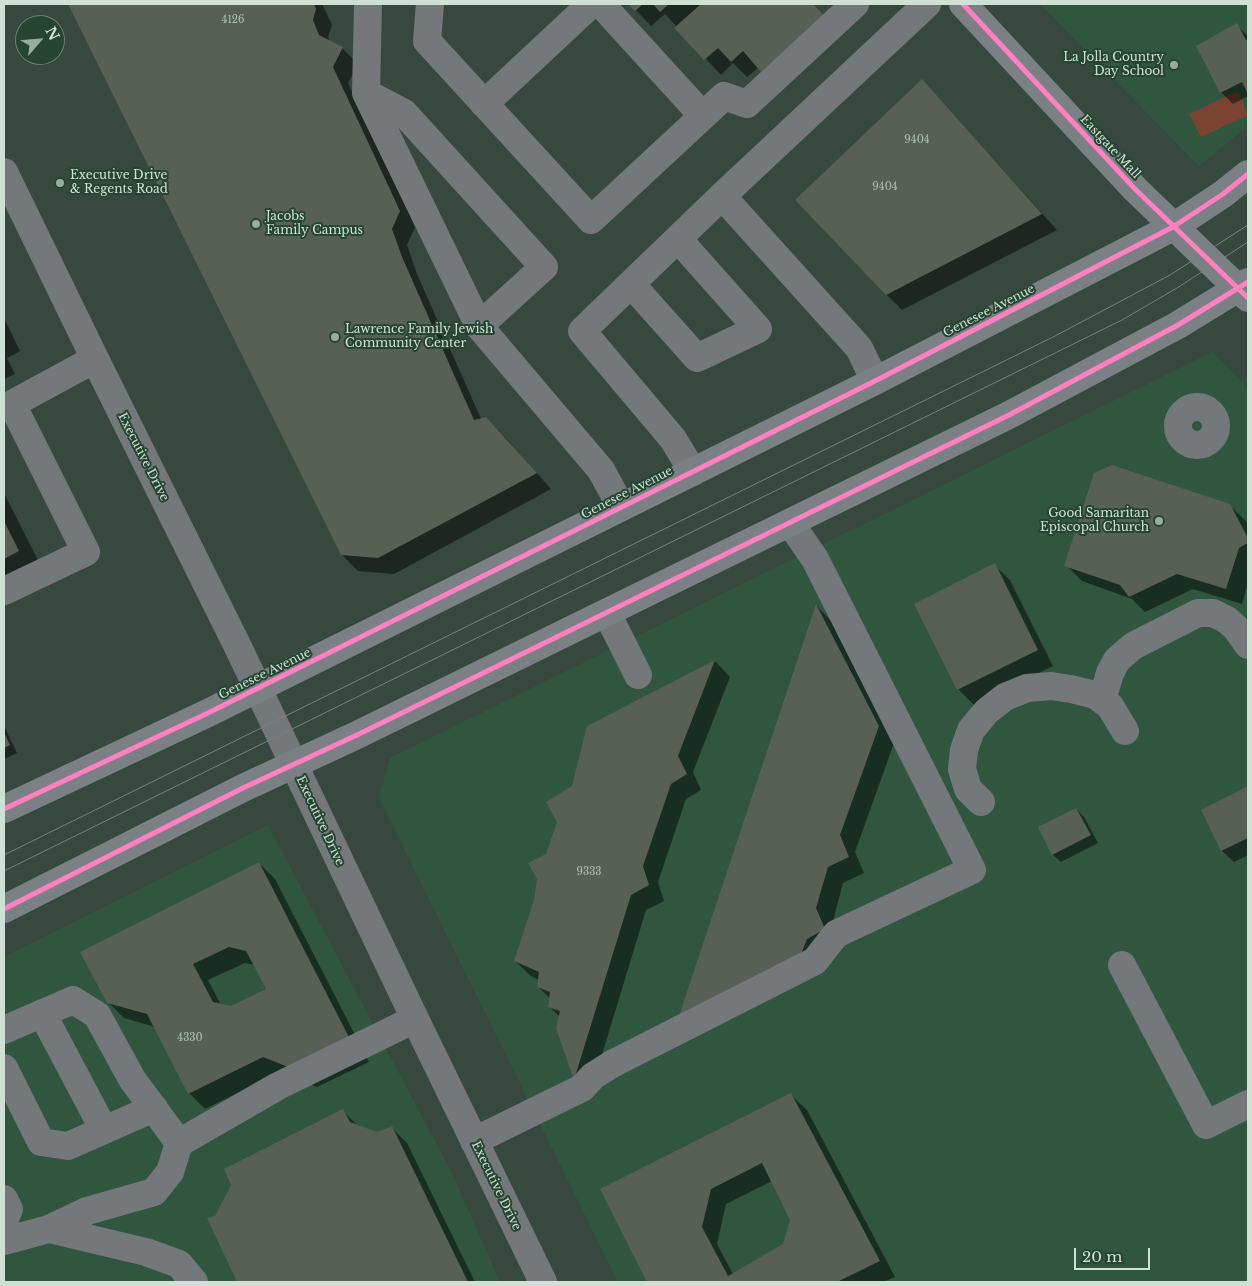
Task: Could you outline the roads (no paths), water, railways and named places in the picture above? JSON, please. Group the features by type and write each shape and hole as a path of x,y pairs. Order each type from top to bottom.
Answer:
{"main road":[{"name":"Eastgate Mall","path":"964,4 1135,189 1173,227 1245,290"},
{"name":"Genesee Avenue","path":"4,809 208,713 875,381 1173,227 1223,194 1248,174"},
{"path":"4,909 293,763 357,735 1018,410 1245,290"}],"street":[{"path":"368,4 366,93 479,326 601,470 621,508"},
{"path":"430,4 427,41 591,220 724,96 747,104 855,4"},
{"path":"484,104 591,4"},
{"path":"601,4 702,116"},
{"path":"693,472 673,439 582,331 722,196 927,4"},
{"path":"366,93 404,113 544,267 479,326"},
{"name":"Executive Drive","path":"4,172 94,359 257,688 543,1282"},
{"path":"722,196 859,348 875,381"},
{"path":"631,284 697,358 758,329 678,239"},
{"path":"4,591 86,552 12,404 94,359"},
{"path":"474,1141 582,1088 594,1076 612,1064 815,962 836,934 972,870 814,558 790,523"},
{"path":"607,613 638,675"},
{"path":"1102,700 1110,673 1117,660 1133,646 1198,613 1213,613 1226,620 1236,628 1248,645"},
{"path":"982,802 968,789 962,769 964,750 971,730 987,711 1005,698 1027,688 1051,686 1095,695 1110,706 1125,731"},
{"path":"1122,965 1206,1126 1248,1104"},
{"path":"4,1030 73,1000 97,1015 132,1079 179,1143"},
{"path":"42,1014 104,1130"},
{"path":"4,1240 49,1229 87,1211 154,1192 170,1172 179,1143 278,1086 415,1019"},
{"path":"7,1085 41,1142 68,1146 154,1108"},
{"path":"4,1198 9,1209 4,1222"},
{"path":"49,1229 154,1255 179,1264 194,1282"}],"tram line":[{"path":"4,855 1055,336 1170,275 1248,225"},
{"path":"4,871 1122,320 1177,288 1248,242"}],"place":[{"name":"La Jolla Country Day School","path":"1174,65"},
{"name":"Executive Drive & Regents Road","path":"60,183"},
{"name":"Jacobs Family Campus","path":"256,224"},
{"name":"Lawrence Family Jewish Community Center","path":"335,337"},
{"name":"Good Samaritan Episcopal Church","path":"1159,521"}]}
